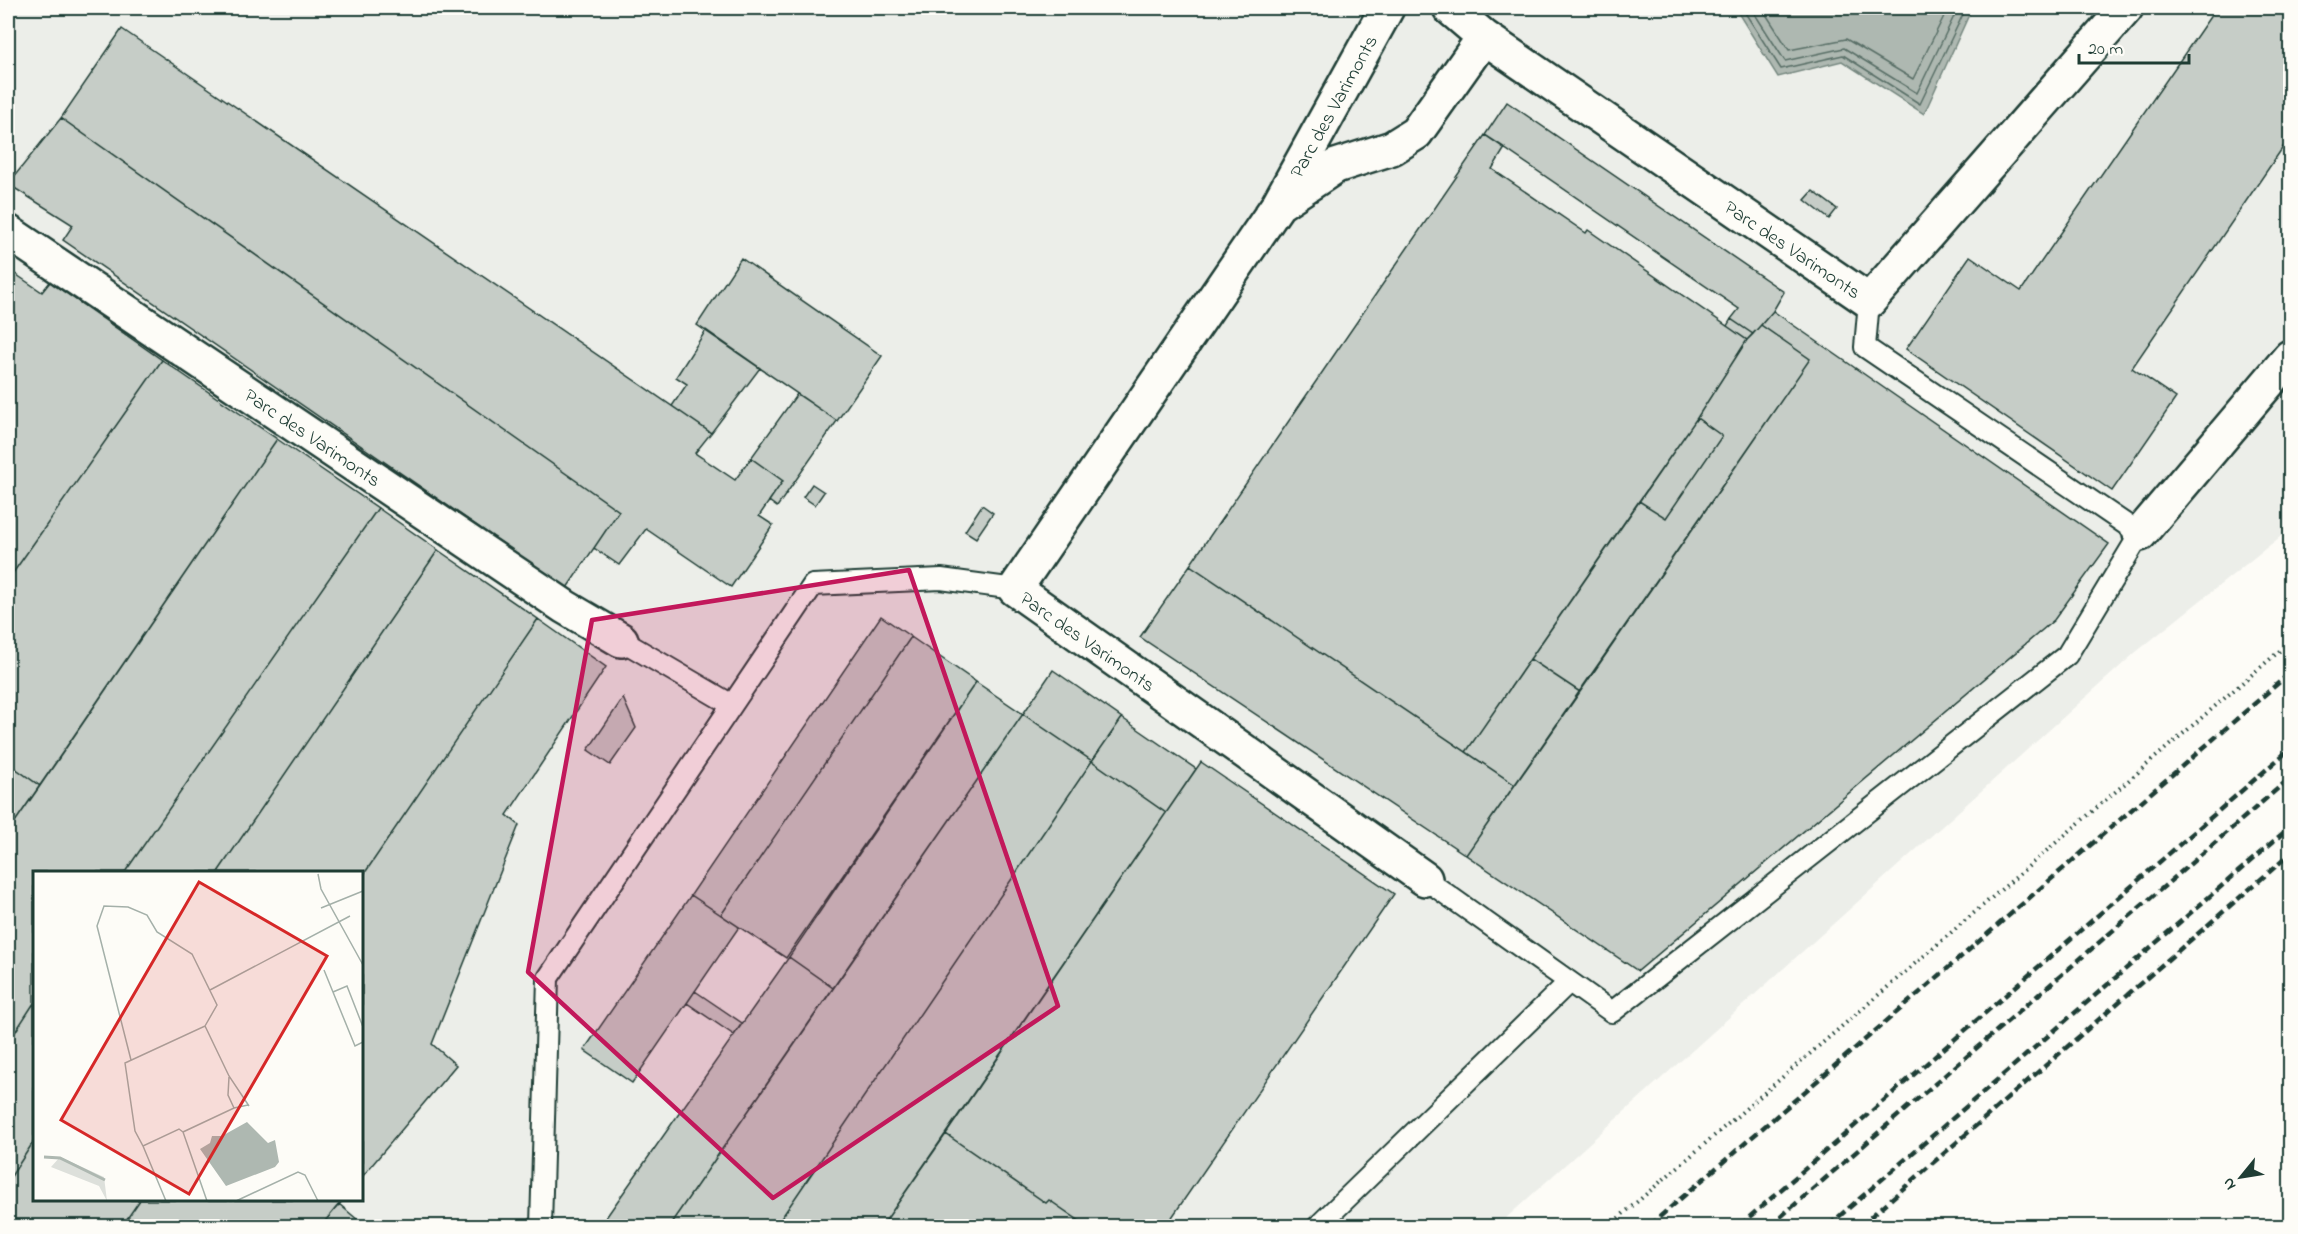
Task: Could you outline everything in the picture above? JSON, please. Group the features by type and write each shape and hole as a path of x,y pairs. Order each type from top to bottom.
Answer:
{"street":[{"name":"Parc des Varimonts","path":"1387,8 1278,204 1014,589 1425,879"},
{"name":"Parc des Varimonts","path":"1450,8 1484,37 1869,301 2126,8"},
{"name":"Parc des Varimonts","path":"1278,204 1336,166 1392,148 1416,133 1484,37"},
{"name":"Parc des Varimonts","path":"8,232 566,607 621,640"},
{"path":"2140,534 2290,357"}],"lane":[{"path":"1425,879 1612,1012 2067,655 2140,534 1865,347 1869,301"},
{"path":"541,1227 548,978 813,585 941,579 1014,589"},
{"path":"621,640 732,705"},
{"path":"1318,1227 1569,982"}],"path":[{"path":"1609,1227 2290,642"}],"highlighted area":[{"path":"909,570 1058,1006 773,1198 528,972 592,620"}],"shaded area":[{"path":"8,8 2290,8 2290,529 2136,652 1497,1226 8,1226"}],"water":[{"path":"1735,8 1972,8 1924,114 1842,61 1778,77"}],"building":[{"path":"2216,8 2290,8 2290,137 2132,368 2176,398 2112,491 1906,349 1970,256 2021,291"},
{"path":"122,29 711,433 695,453 735,480 751,458 783,481 759,516 773,525 731,587 646,529 619,565 594,548 619,511 61,118"},
{"path":"1507,102 1784,292 1773,311 1753,334 1731,319 1739,309 1485,135"},
{"path":"61,118 619,511 567,588 63,240 73,225 8,184"},
{"path":"1485,135 1505,148 1492,169 1586,233 1588,230 1747,340 1697,418 1466,752 1190,565"},
{"path":"1813,191 1837,209 1829,219 1805,200"},
{"path":"741,258 882,356 837,421 697,325"},
{"path":"8,269 42,292 50,282 162,360 8,580"},
{"path":"1773,311 2109,544 2054,620 1638,971 1466,855 1810,359 1761,325"},
{"path":"1731,319 1753,334 1747,340 1727,326"},
{"path":"1761,325 1810,359 1580,692 1530,659 1639,501 1666,518 1722,436 1697,418 1747,340"},
{"path":"706,330 760,368 711,433 672,406 687,384 676,377"},
{"path":"162,360 277,439 40,786 8,763 8,580"},
{"path":"797,394 837,421 777,507 769,501 783,481 751,458"},
{"path":"1697,418 1722,436 1666,518 1639,501"},
{"path":"277,439 378,508 126,871 33,871 33,1005 8,1043 8,832"},
{"path":"812,484 824,492 815,505 803,497"},
{"path":"982,505 993,513 976,538 965,531"},
{"path":"378,508 438,550 219,871 126,871"},
{"path":"438,550 538,619 363,876 363,871 219,871"},
{"path":"1190,565 1515,785 1466,855 1140,637"},
{"path":"881,616 911,637 721,915 691,895"},
{"path":"538,619 606,667 507,815 519,825 432,1044 456,1065 363,1176 363,876"},
{"path":"911,637 976,682 786,958 721,915"},
{"path":"1530,659 1580,692 1515,785 1466,752"},
{"path":"1053,670 1122,718 1092,761 1023,714"},
{"path":"976,682 1023,714 833,988 789,957"},
{"path":"623,698 636,728 610,765 588,750"},
{"path":"1023,714 1092,761 776,1226 669,1226"},
{"path":"1122,718 1196,769 1166,813 1092,761"},
{"path":"1092,761 1166,813 882,1226 776,1226"},
{"path":"1201,762 1394,894 1166,1226 1087,1226 1049,1200 1046,1203 946,1134"},
{"path":"8,763 40,786 8,832"},
{"path":"691,895 739,927 632,1083 584,1050"},
{"path":"789,957 833,988 669,1226 600,1226"},
{"path":"695,991 742,1023 734,1035 687,1003"},
{"path":"33,1005 33,1143 8,1181 8,1043"},
{"path":"946,1134 1046,1203 1049,1200 1087,1226 882,1226"},
{"path":"33,1143 33,1201 139,1201 122,1226 8,1226 8,1181"},
{"path":"139,1201 342,1201 321,1226 122,1226"},
{"path":"339,1204 365,1226 321,1226"}],"railway":[{"path":"1649,1226 2290,673"},
{"path":"1739,1226 2290,749"},
{"path":"1770,1226 2290,778"},
{"path":"1828,1226 2290,827"},
{"path":"1860,1226 2290,854"}]}
